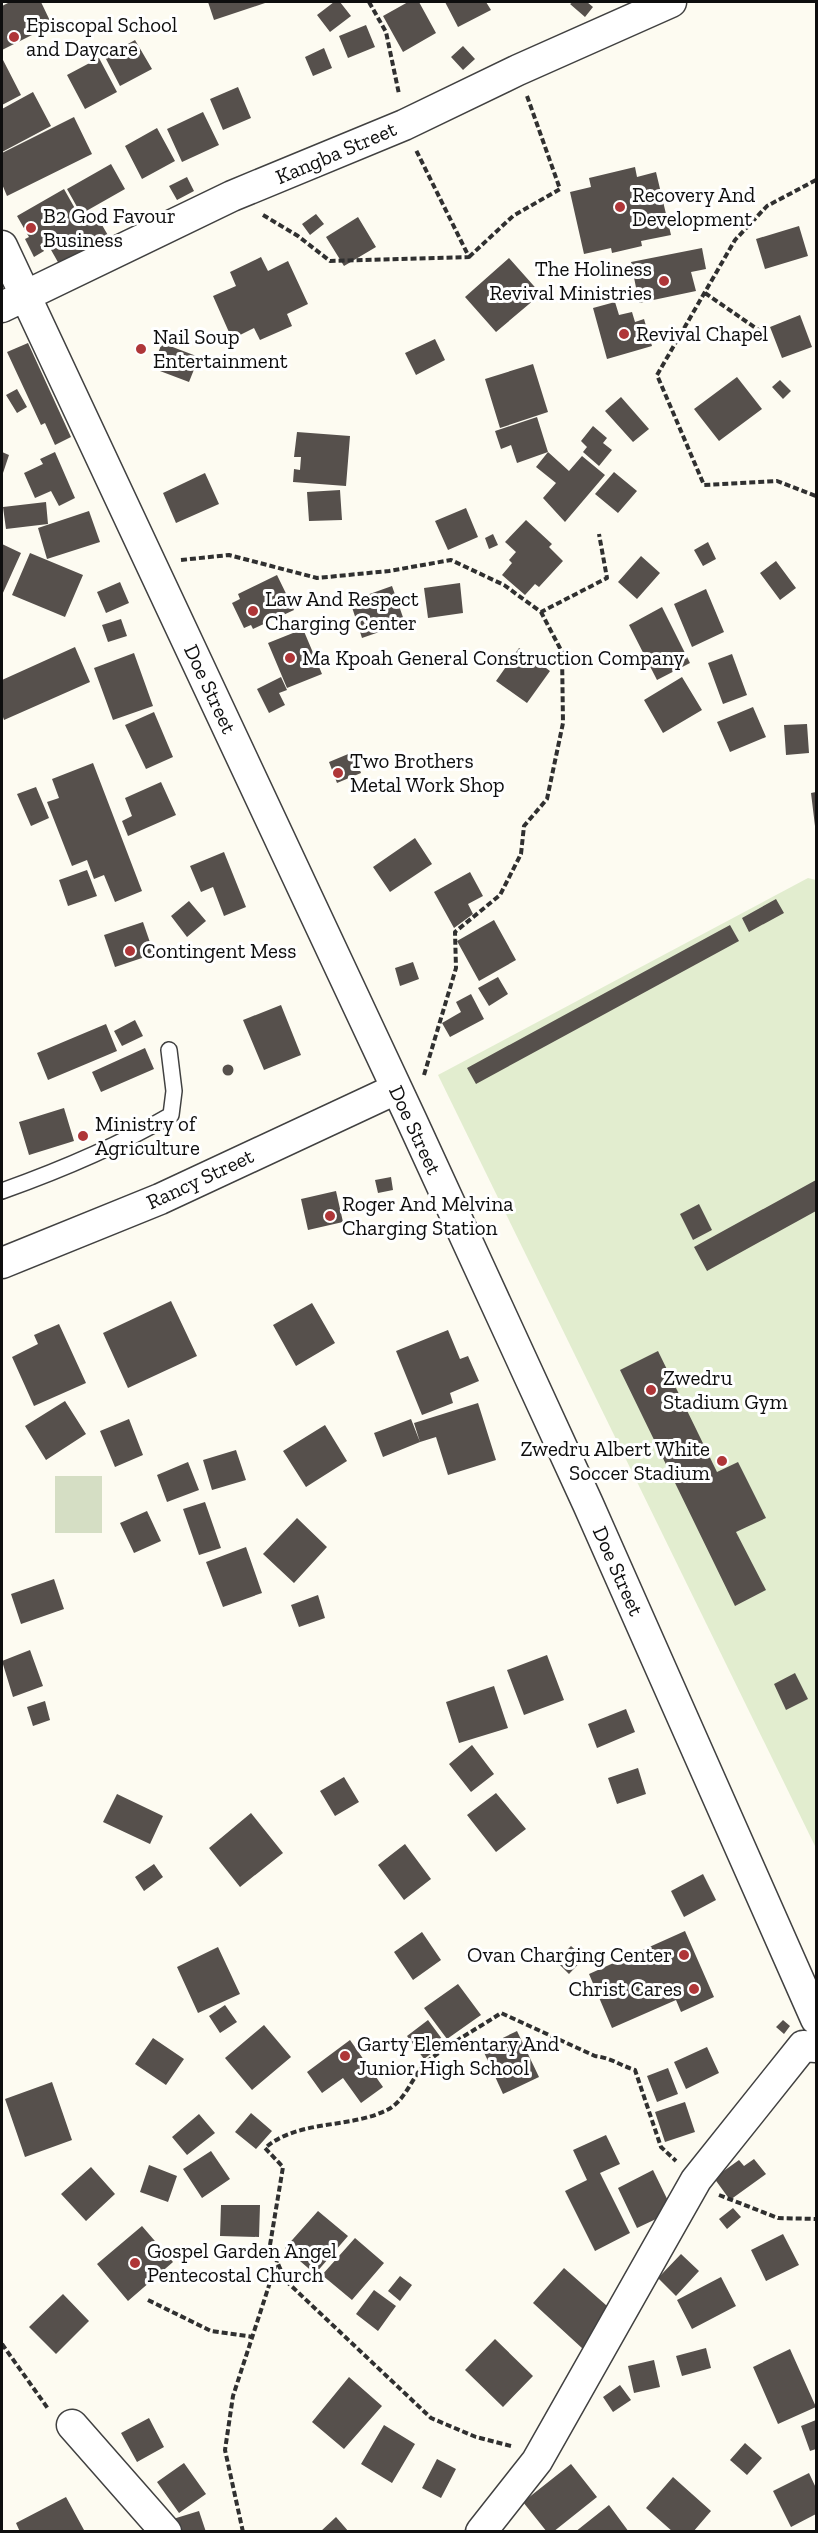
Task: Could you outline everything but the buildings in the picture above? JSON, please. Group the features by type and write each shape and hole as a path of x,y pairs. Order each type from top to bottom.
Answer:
{"street":[{"name":"Kangba Street","path":"13,301 232,196 405,124 518,70 671,2"},
{"name":"Doe Street","path":"2,246 13,301 150,562 588,1504 816,2019"},
{"name":"Rancy Street","path":"2,1263 160,1199 396,1089"},
{"path":"481,2532 541,2454 696,2180 803,2046 816,2047"},
{"path":"72,2425 166,2532"}],"lane":[{"path":"2,1191 58,1171 126,1141 171,1115 174,1090 169,1050"}],"path":[{"path":"369,2 386,32 405,124 470,257"},
{"path":"232,196 298,236 330,261 470,257 513,216 560,189 518,70"},
{"path":"816,180 767,206 735,240 657,375 704,485 777,481 816,496"},
{"path":"705,293 760,331"},
{"path":"541,612 607,578 599,534"},
{"path":"150,562 229,555 317,578 389,571 451,560 504,585 541,612 562,652 563,723 547,800 524,826 521,854 500,895 455,932 456,968 424,1076"},
{"path":"541,2454 476,2437 431,2418 285,2280 270,2245 283,2167 265,2148 274,2140 310,2128 387,2110 400,2100 426,2062 501,2013 595,2056 611,2058 618,2065 635,2070 661,2147 696,2180 725,2198 778,2218 816,2219"},
{"path":"243,2532 225,2450 232,2396 254,2337 277,2261"},
{"path":"148,2300 211,2331 254,2337"},
{"path":"2,2344 26,2381 53,2415 72,2425"}],"green space":[{"name":"Zwedru Albert White Soccer Stadium","path":"808,878 816,880 816,1848 438,1075"},
{"path":"55,1476 102,1476 102,1533 55,1533"}],"place":[{"name":"Episcopal School and Daycare","path":"14,37"},
{"name":"Recovery And Development","path":"620,207"},
{"name":"B2 God Favour Business","path":"31,228"},
{"name":"The Holiness Revival Ministries","path":"664,281"},
{"name":"Revival Chapel","path":"624,334"},
{"name":"Nail Soup Entertainment","path":"141,349"},
{"name":"Law And Respect Charging Center","path":"253,611"},
{"name":"Ma Kpoah General Construction Company","path":"290,658"},
{"name":"Two Brothers Metal Work Shop","path":"338,773"},
{"name":"Contingent Mess","path":"130,951"},
{"name":"Ministry of Agriculture","path":"83,1136"},
{"name":"Roger And Melvina Charging Station","path":"330,1216"},
{"name":"Zwedru Stadium Gym","path":"651,1390"},
{"name":"Zwedru Albert White Soccer Stadium","path":"722,1461"},
{"name":"Ovan Charging Center","path":"684,1955"},
{"name":"Christ Cares","path":"694,1989"},
{"name":"Garty Elementary And Junior High School","path":"345,2056"},
{"name":"Gospel Garden Angel Pentecostal Church","path":"135,2263"}]}
